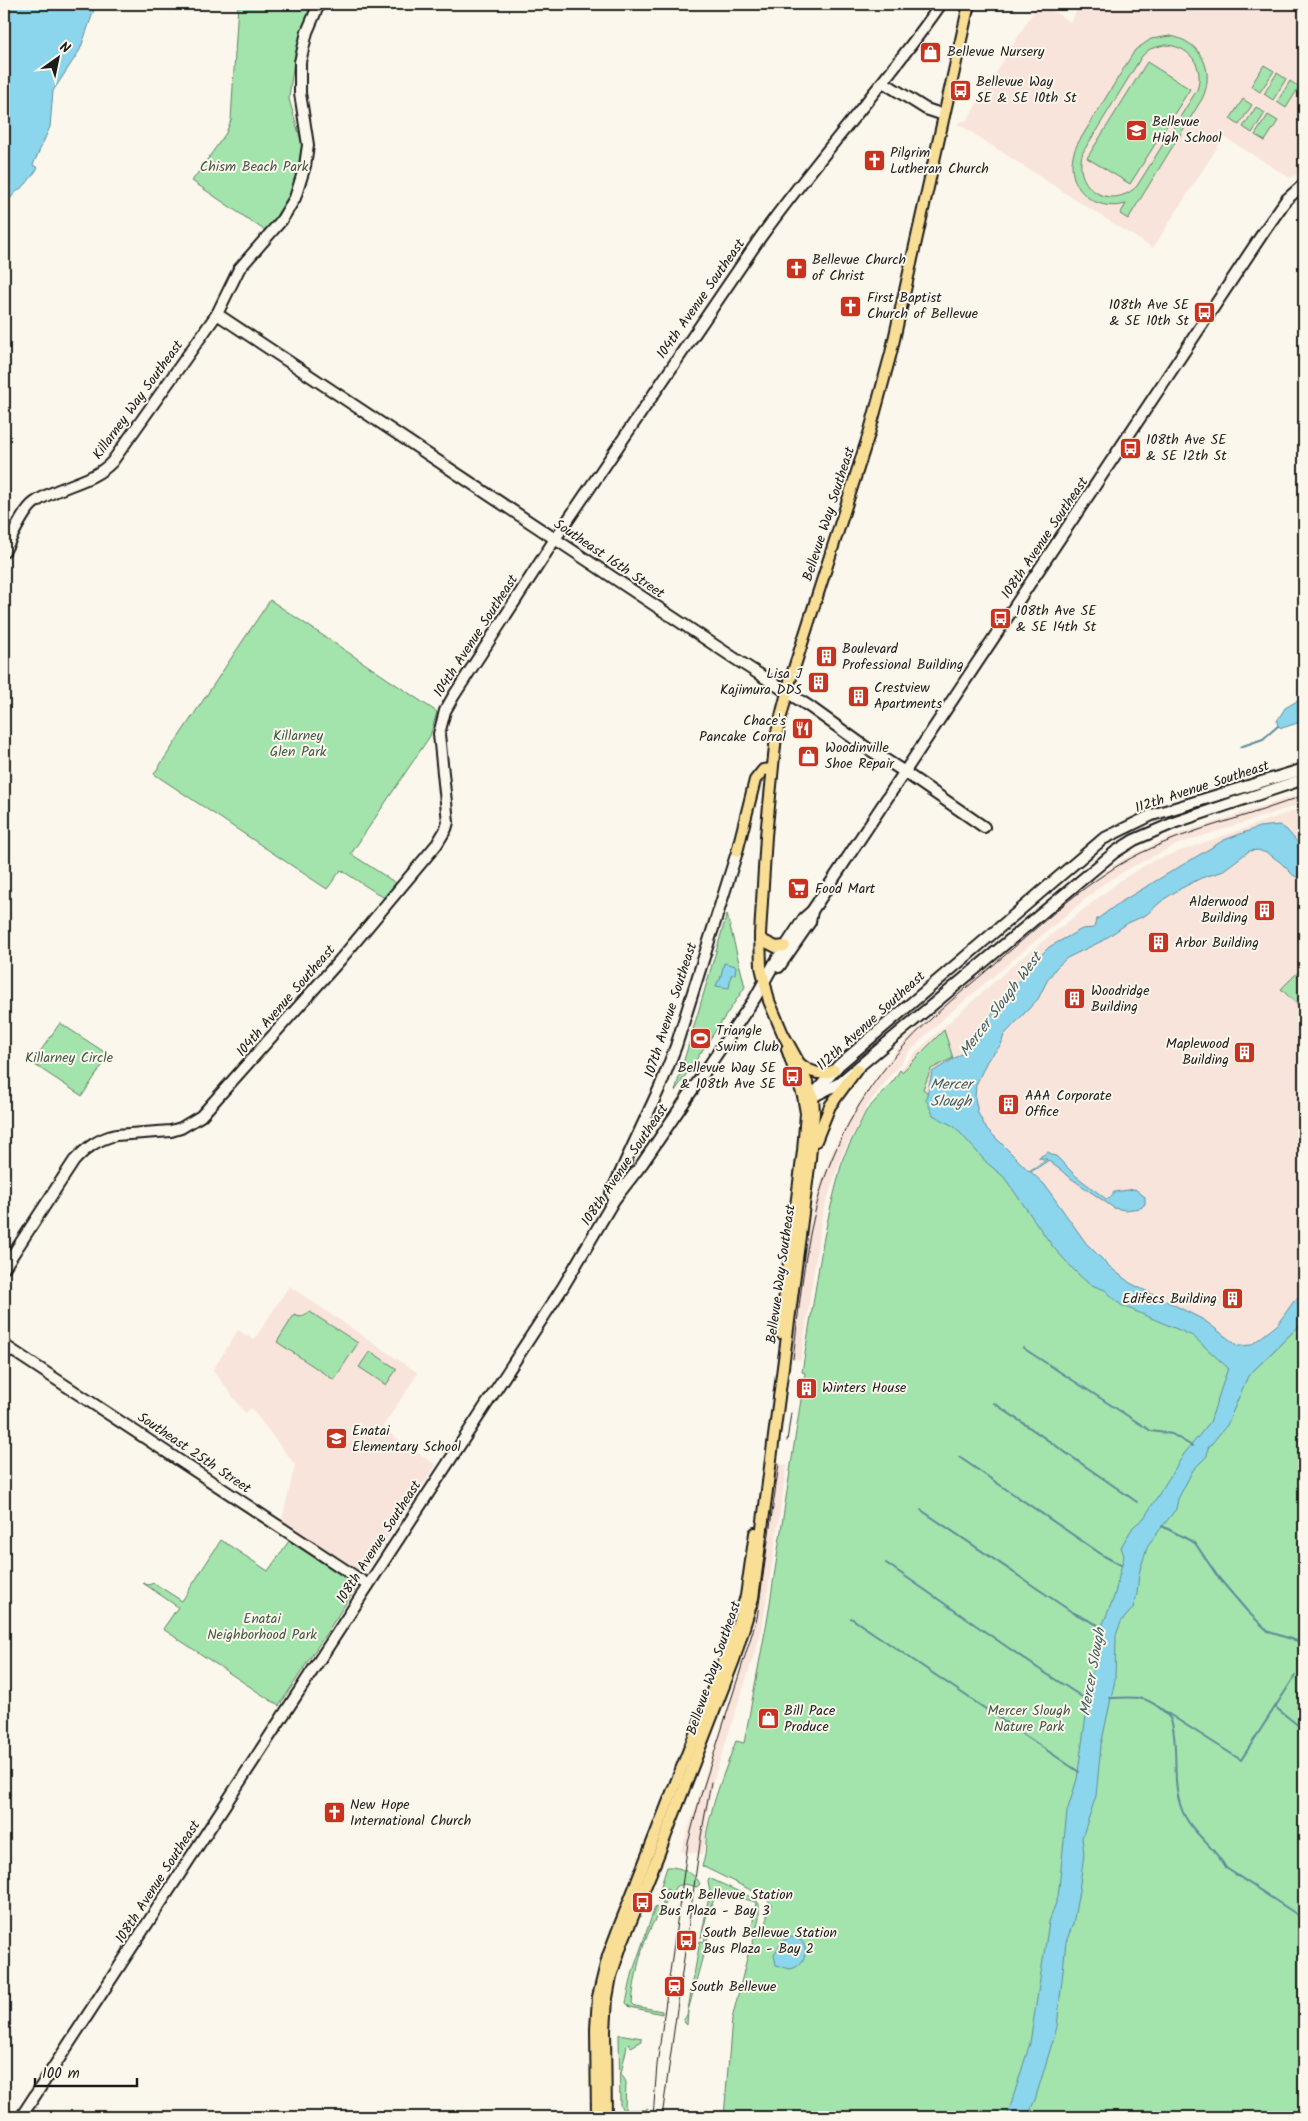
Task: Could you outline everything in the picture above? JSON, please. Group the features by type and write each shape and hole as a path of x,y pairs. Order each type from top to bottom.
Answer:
{"main road":[{"name":"Bellevue Way Southeast","path":"606,2117 605,2031 607,1998 611,1976 630,1921 659,1854 734,1660 753,1598 810,1159 814,1113 764,984 760,939 776,736 787,692 881,390 969,4"},
{"path":"737,852 754,780 763,770 772,769"},
{"path":"760,939 776,947 785,946"},
{"name":"Bellevue Way Southeast","path":"597,2117 596,2029 601,1982 619,1927 729,1650 746,1596 803,1151 808,1098 799,1063 783,1034"},
{"path":"799,1063 806,1068 820,1073 834,1070"},
{"path":"810,1159 830,1106 857,1069"},
{"path":"659,1854 660,1825"}],"street":[{"name":"Killarney Way Southeast","path":"4,552 33,503 94,476 112,462 217,314 239,269 280,221 295,198 305,166 308,145 300,93 300,62 307,32 319,4"},
{"name":"104th Avenue Southeast","path":"4,1268 74,1161 85,1149 105,1138 116,1135 181,1128 201,1116 340,960 437,844 448,822 439,740 441,722 445,711 555,539 791,195 883,82 942,4"},
{"path":"883,82 926,109 944,115"},
{"name":"108th Avenue Southeast","path":"21,2117 563,1287 614,1200 642,1164 764,984 785,946 804,918 812,911 1265,230 1286,200 1304,184"},
{"name":"Southeast 16th Street","path":"217,314 787,692 984,827"},
{"name":"112th Avenue Southeast","path":"808,1098 834,1070 1103,839 1152,815 1304,769"},
{"name":"112th Avenue Southeast","path":"808,1098 832,1088 857,1069 1115,852 1141,836 1176,822 1304,779"},
{"name":"107th Avenue Southeast","path":"614,1200 612,1193 660,1087 676,1046 737,852"},
{"name":"108th Avenue Southeast","path":"764,984 774,975 810,922 812,911"},
{"name":"Southeast 25th Street","path":"4,1345 368,1585"}],"shaded area":[{"name":"Bellevue High School","path":"1038,4 1042,4 1070,22 1081,4 1304,4 1304,172 1290,178 1224,137 1153,248 1079,202 957,123 967,120"},
{"path":"1304,793 1304,803 1178,844 1130,868 1102,885 945,1017 910,1051 867,1106 842,1155 822,1215 801,1360 791,1359 804,1253 812,1211 824,1173 834,1148 856,1107 886,1064 907,1039 939,1009 1071,896 1123,859 1172,836"},
{"path":"1304,807 1304,1302 1251,1345 1238,1346 1114,1287 900,1070 917,1051 1014,964 1121,880 1152,861"},
{"name":"Enatai Elementary School","path":"289,1286 418,1373 382,1428 436,1465 364,1574 282,1520 295,1465 251,1408 245,1413 213,1370 238,1330 254,1340"},
{"path":"777,1464 787,1465 762,1630 713,1782 703,1854 681,1852 749,1640 761,1588"}],"green space":[{"name":"Chism Beach Park","path":"238,4 311,4 295,55 289,99 302,144 294,198 270,229 267,227 264,230 192,181 226,133 231,120"},
{"path":"1170,36 1190,44 1203,59 1206,68 1206,88 1202,99 1128,219 1120,214 1126,204 1112,206 1100,204 1089,198 1081,190 1075,180 1072,169 1073,156 1078,143 1135,50 1151,39","holes":["1164,45 1173,46 1188,53 1197,65 1199,73 1197,90 1137,186 1127,193 1116,197 1105,196 1096,192 1088,185 1083,176 1081,165 1083,152 1142,56 1150,49"]},
{"path":"1147,62 1190,89 1130,184 1087,158"},
{"path":"1264,65 1274,71 1260,92 1251,86"},
{"path":"1277,73 1286,79 1273,100 1264,94"},
{"path":"1290,81 1299,87 1286,108 1277,102"},
{"path":"1243,99 1252,105 1239,125 1230,119"},
{"path":"1256,107 1265,113 1252,133 1243,127"},
{"path":"1268,115 1278,121 1265,141 1255,135"},
{"name":"Killarney Glen Park","path":"270,600 437,712 430,736 351,854 399,885 386,899 341,870 327,889 154,774"},
{"name":"Triangle Swim Club","path":"727,914 745,987 675,1091"},
{"path":"1304,966 1304,1011 1281,989"},
{"name":"Killarney Circle","path":"60,1023 109,1055 82,1096 32,1063"},
{"name":"Mercer Slough Nature Park","path":"944,1030 953,1058 931,1069 923,1089 968,1124 1114,1287 1253,1371 1304,1321 1304,2117 724,2117 732,2019 748,1954 754,1939 762,1934 767,1923 767,1911 772,1905 765,1897 702,1866 705,1857 707,1831 720,1785 736,1741 744,1743 768,1616 805,1373 802,1372 823,1242 843,1158 866,1111 894,1080 900,1070 902,1072"},
{"path":"310,1312 358,1343 334,1380 277,1342 294,1315 300,1317"},
{"path":"370,1351 397,1369 386,1385 359,1367"},
{"name":"Enatai Neighborhood Park","path":"221,1540 268,1571 289,1541 357,1586 279,1706 163,1629 178,1607 143,1583 148,1585 154,1583 182,1601"},
{"path":"667,1867 686,1871 695,1877 700,1884 697,1887 685,1884 676,1886 665,1905 662,1904 668,1889 663,1888 658,1902 657,1898"},
{"path":"709,1878 755,1899 759,1904 759,1918 755,1933 750,1933 756,1902 726,1894 724,1900 715,1898 707,1914 701,1938 710,1892"},
{"path":"655,1907 662,1909 655,1919 641,1954 632,2003 635,2006 662,2011 662,2014 630,2007 626,2003 633,1971"},
{"path":"706,1932 709,1933 688,2011 687,2025 683,2021 687,2015 700,1941 704,1942"},
{"path":"619,2034 642,2038 642,2041 631,2047 629,2044 627,2046 621,2073 626,2082 625,2110 645,2110 648,2108 645,2112 624,2112 620,2105"}],"water":[{"path":"4,4 96,4 80,50 53,91 50,127 33,165 38,168 26,184 4,206"},
{"path":"1304,697 1304,721 1282,728 1278,726 1277,721 1285,708"},
{"name":"Mercer Slough","path":"1279,825 1287,830 1304,850 1304,881 1293,875 1269,854 1258,850 1249,851 1221,872 1201,878 1178,890 1146,915 1128,923 1102,941 1067,958 1056,968 1038,999 1004,1035 1001,1045 987,1061 976,1085 975,1098 978,1113 986,1128 1029,1171 1047,1159 1038,1158 1048,1152 1057,1157 1076,1176 1106,1199 1110,1198 1114,1192 1135,1189 1145,1197 1145,1204 1141,1208 1125,1210 1114,1208 1066,1175 1049,1160 1031,1172 1044,1184 1086,1243 1110,1267 1130,1283 1204,1320 1238,1346 1251,1345 1277,1325 1294,1301 1304,1293 1304,1321 1248,1376 1227,1425 1208,1448 1207,1456 1193,1470 1178,1499 1176,1509 1148,1545 1139,1573 1137,1594 1133,1608 1121,1622 1116,1635 1115,1680 1101,1745 1096,1796 1082,1838 1084,1854 1073,1924 1066,1942 1057,2027 1035,2100 1027,2117 1007,2117 1030,2043 1049,1922 1058,1897 1067,1812 1077,1779 1094,1659 1100,1631 1114,1597 1124,1556 1121,1547 1133,1527 1144,1518 1184,1454 1210,1422 1228,1368 1193,1336 1121,1305 1105,1290 1089,1284 1053,1247 1004,1177 987,1163 955,1127 933,1115 926,1099 932,1072 963,1053 974,1031 985,1023 1031,965 1049,947 1082,929 1094,928 1096,920 1119,903 1224,840 1259,827"},
{"path":"724,963 736,966 735,974 731,975 729,988 716,986 720,980"},
{"path":"790,1937 797,1938 802,1942 805,1946 805,1952 801,1963 790,1969 776,1965 774,1954 783,1941"}],"waterway":[{"path":"1240,747 1263,739 1278,726"},
{"path":"1023,1348 1151,1431 1172,1434 1192,1446"},
{"path":"994,1403 1137,1502"},
{"path":"959,1457 1104,1556 1121,1565"},
{"path":"921,1510 1072,1612 1104,1628"},
{"path":"1162,1526 1195,1543 1218,1577 1247,1611 1269,1632 1304,1643"},
{"path":"886,1563 1090,1702"},
{"path":"851,1618 1079,1772"},
{"path":"1161,1709 1241,1760 1295,1676"},
{"path":"1109,1698 1144,1699 1154,1704 1167,1715 1172,1723 1174,1734 1179,1799 1182,1810 1191,1826 1216,1853 1226,1868 1304,1919"},
{"path":"1275,1707 1304,1730"}],"tram line":[{"path":"793,1359 807,1248 821,1189 838,1145 860,1103 903,1047 952,1000 1053,914 1104,874 1141,853 1181,836 1264,810 1304,795"},
{"path":"787,1441 791,1413"},
{"path":"653,2117 657,2065 688,1843 700,1798 757,1618 779,1464"},
{"path":"662,2117 701,1836 711,1782"}],"place":[{"name":"Bellevue Nursery","path":"931,52"},
{"name":"Bellevue Way SE & SE 10th St","path":"960,90"},
{"name":"Bellevue High School","path":"1136,130"},
{"name":"Pilgrim Lutheran Church","path":"874,161"},
{"name":"Bellevue Church of Christ","path":"796,268"},
{"name":"First Baptist Church of Bellevue","path":"851,306"},
{"name":"108th Ave SE & SE 10th St","path":"1205,313"},
{"name":"108th Ave SE & SE 12th St","path":"1130,448"},
{"name":"108th Ave SE & SE 14th St","path":"1000,619"},
{"name":"Boulevard Professional Building","path":"826,657"},
{"name":"Lisa J Kajimura DDS","path":"818,682"},
{"name":"Crestview Apartments","path":"858,696"},
{"name":"Chace's Pancake Corral","path":"802,729"},
{"name":"Woodinville Shoe Repair","path":"809,756"},
{"name":"Food Mart","path":"799,889"},
{"name":"Alderwood Building","path":"1264,910"},
{"name":"Arbor Building","path":"1159,943"},
{"name":"Woodridge Building","path":"1075,999"},
{"name":"Triangle Swim Club","path":"700,1039"},
{"name":"Maplewood Building","path":"1245,1052"},
{"name":"Bellevue Way SE & 108th Ave SE","path":"792,1076"},
{"name":"AAA Corporate Office","path":"1009,1104"},
{"name":"Edifecs Building","path":"1233,1299"},
{"name":"Winters House","path":"806,1388"},
{"name":"Enatai Elementary School","path":"336,1439"},
{"name":"Bill Pace Produce","path":"768,1719"},
{"name":"New Hope International Church","path":"334,1813"},
{"name":"South Bellevue Station Bus Plaza - Bay 3","path":"643,1903"},
{"name":"South Bellevue Station Bus Plaza - Bay 2","path":"687,1941"},
{"name":"South Bellevue","path":"674,1987"}],"water label":[{"name":"Mercer Slough West","path":"1001,1005"}]}
